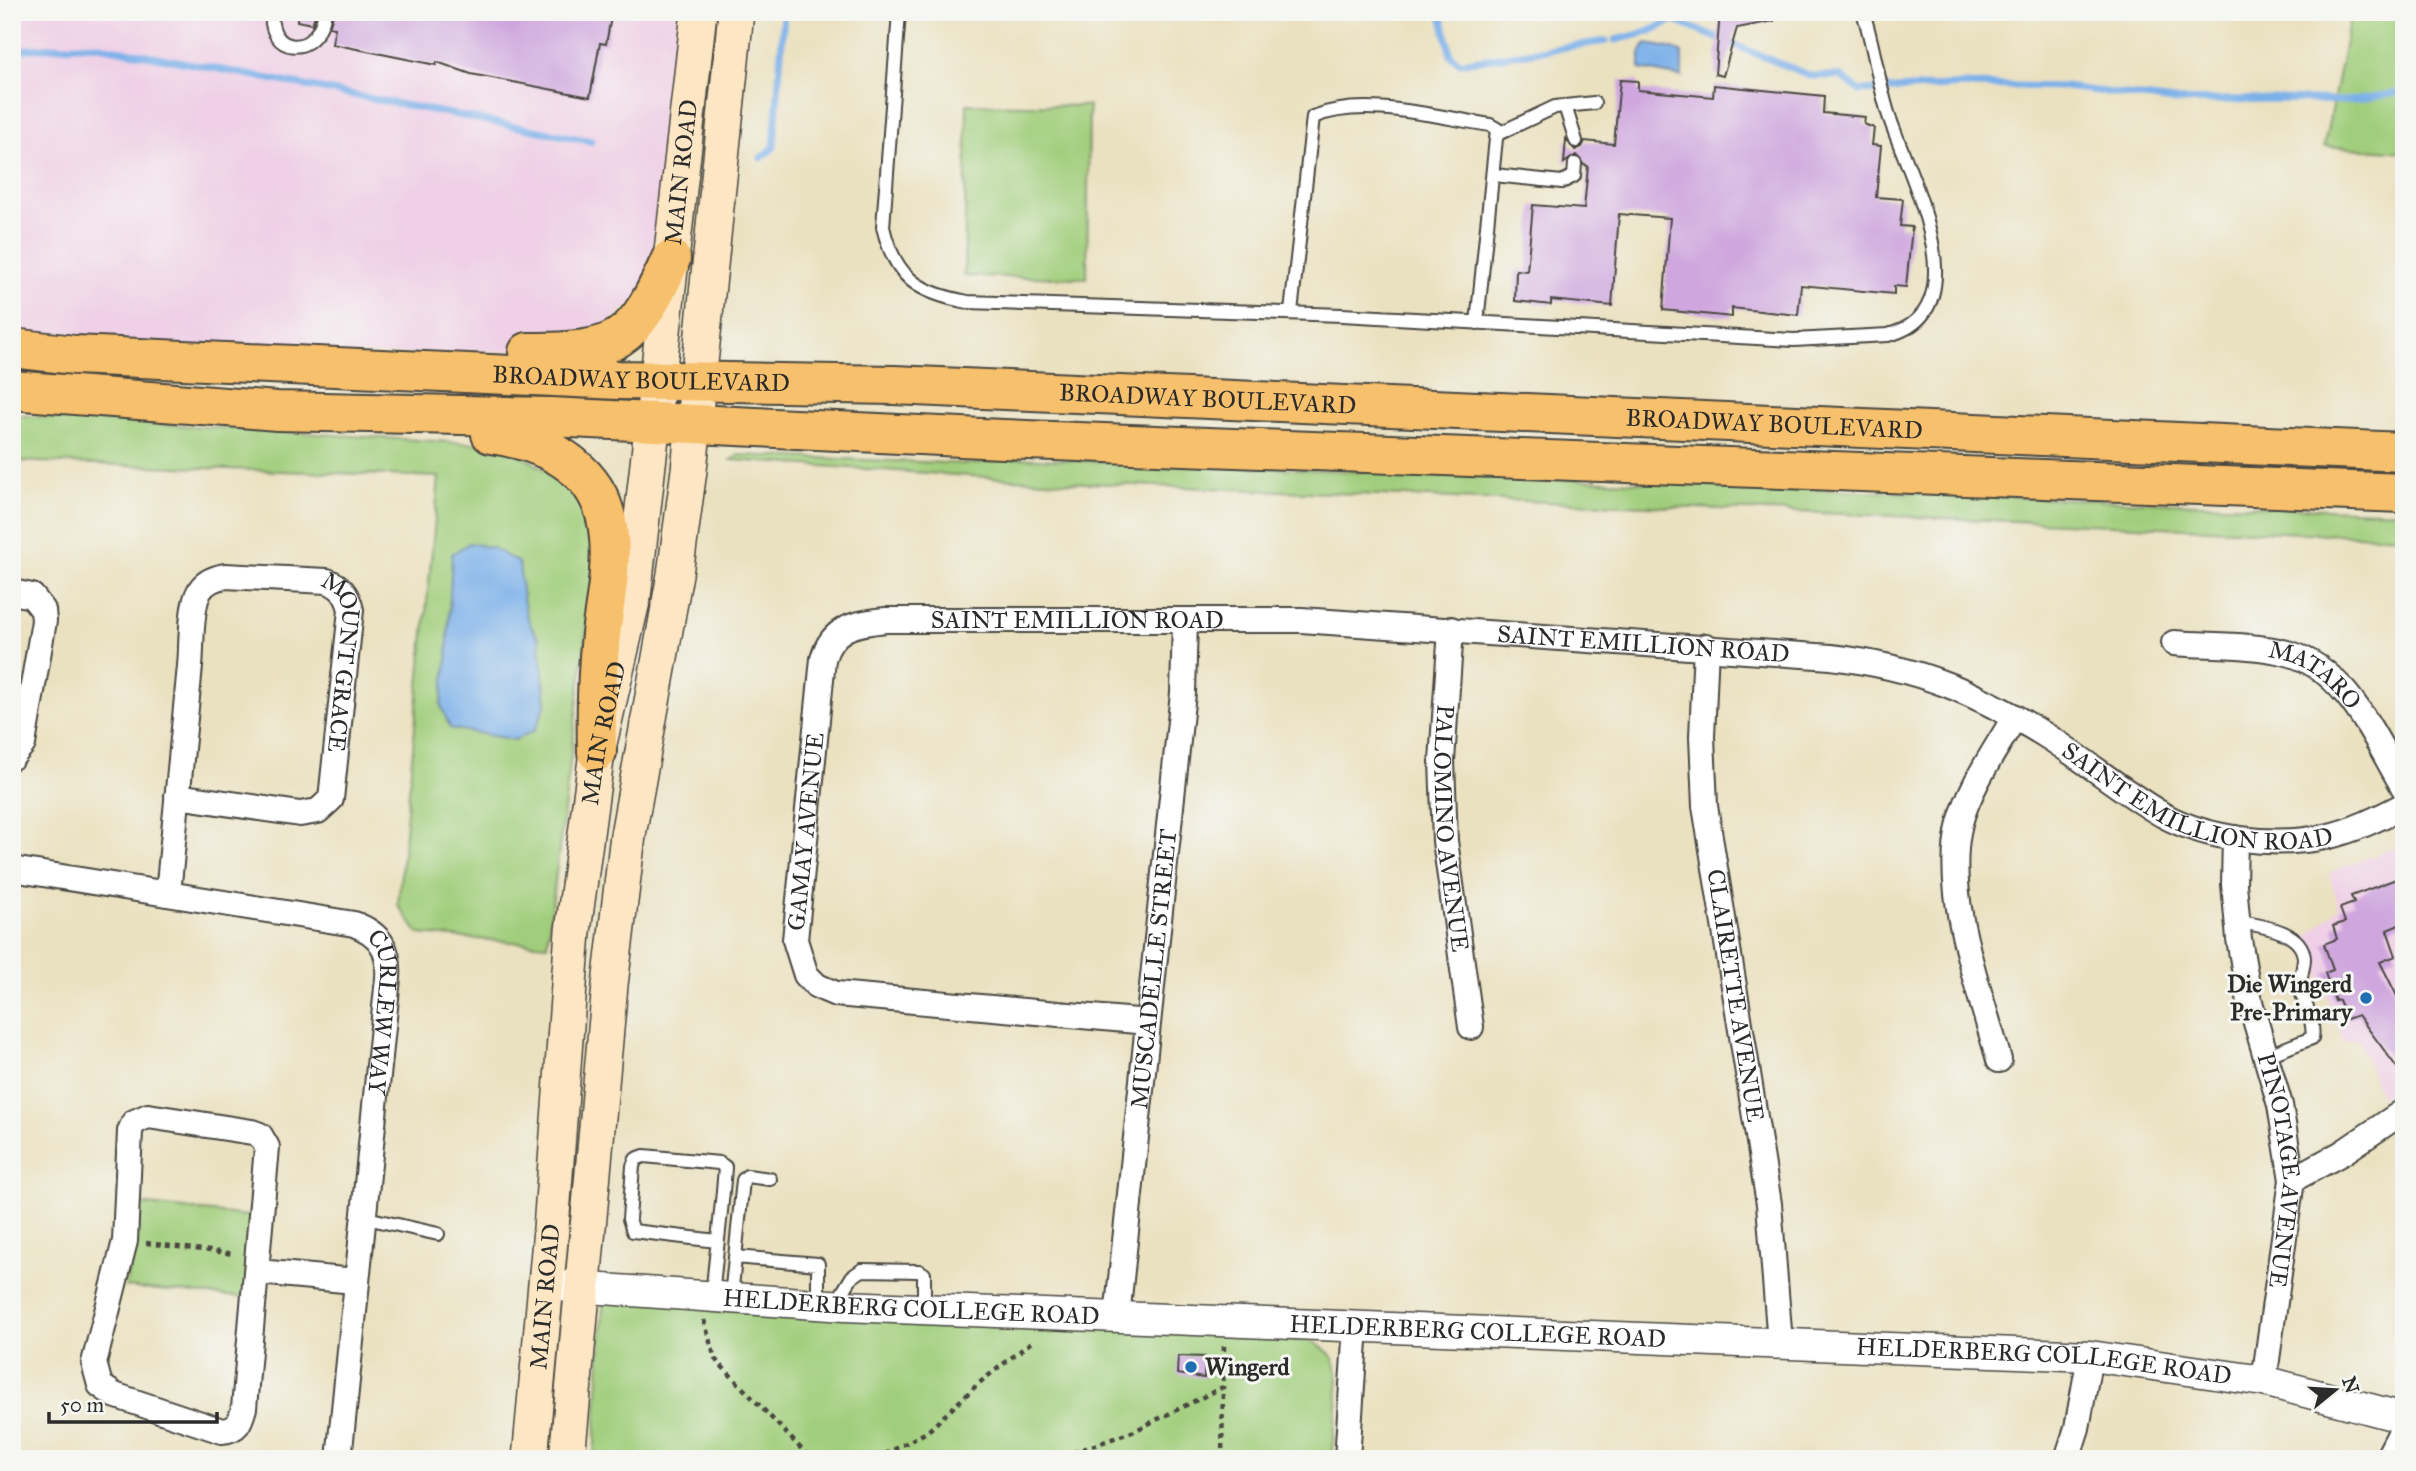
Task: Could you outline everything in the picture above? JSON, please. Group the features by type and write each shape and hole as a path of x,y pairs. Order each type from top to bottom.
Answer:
{"main road":[{"name":"MAIN ROAD","path":"530,1459 573,931 597,752 633,597 699,12"},
{"name":"MAIN ROAD","path":"567,1459 610,985 628,835 675,574 694,424 736,12"},
{"path":"267,362 439,352 593,349 622,335 642,317 671,259"},
{"name":"BROADWAY BOULEVARD","path":"12,348 75,355 657,381 894,385 2404,452"},
{"name":"BROADWAY BOULEVARD","path":"12,390 277,411 654,422 1003,439 2404,493"},
{"path":"277,411 407,428 519,437 541,444 565,458 583,475 596,494 609,536 610,575 596,702 597,752"}],"street":[{"name":"MOUNT GRACE","path":"167,894 195,605 199,591 210,580 225,576 327,581 338,586 346,595 351,610 331,799 318,811 300,814 177,796"},
{"path":"12,592 32,596 43,610 44,621 23,744 12,757"},
{"name":"SAINT EMILLION ROAD","path":"835,634 862,622 886,620 1301,620 1706,646 1882,663 1933,677 2014,718 2165,816 2205,831 2235,838 2298,841 2326,837 2353,828 2404,805"},
{"name":"MUSCADELLE STREET","path":"1117,1317 1183,692 1185,621"},
{"name":"PALOMINO AVENUE","path":"1451,629 1442,761 1445,841 1471,1027"},
{"name":"GAMAY AVENUE","path":"835,634 823,659 798,899 795,940 806,975 817,986 836,994 1148,1022"},
{"name":"MATARO","path":"2175,643 2289,653 2312,663 2330,675 2345,692 2404,788"},
{"name":"CLAIRETTE AVENUE","path":"1706,646 1702,737 1705,806 1769,1203 1780,1343"},
{"path":"1999,1060 1961,914 1956,875 1957,846 1961,822 1979,780 2014,718"},
{"name":"PINOTAGE AVENUE","path":"2235,838 2236,921 2250,1002 2286,1130 2292,1180 2264,1381"},
{"name":"CURLEW WAY","path":"12,869 354,924 365,928 383,942 387,953 388,978 355,1281 339,1459"},
{"path":"2292,1180 2342,1153 2404,1111"},
{"path":"142,1117 156,1117 252,1132 264,1140 268,1156 259,1264 244,1408 235,1428 222,1431 114,1395 100,1385 96,1375 95,1353 125,1241 130,1131 134,1122 142,1117"},
{"path":"259,1264 355,1281"},
{"name":"HELDERBERG COLLEGE ROAD","path":"546,1285 924,1309 2090,1356 2264,1381 2404,1418"},
{"path":"1347,1459 1356,1326"},
{"path":"2067,1459 2077,1428 2090,1356"},
{"path":"2387,1459 2404,1426"}],"lane":[{"path":"272,12 271,22 277,37 290,45 299,46 307,44 319,34 325,12"},
{"path":"900,12 882,213 893,260 917,286 936,295 968,302 1291,312 1794,340 1888,335 1915,324 1933,297 1937,273 1934,250 1882,94 1863,12"},
{"path":"1498,134 1543,112 1594,103"},
{"path":"1565,106 1576,141"},
{"path":"1291,312 1314,117 1340,108 1362,107 1490,125 1498,134 1477,323"},
{"path":"1494,175 1562,182 1574,176 1575,164"},
{"path":"2236,921 2284,933 2295,941 2303,953 2299,983 2312,1026 2312,1038 2266,1056"},
{"path":"713,1297 718,1241 724,1165 644,1156 636,1158 629,1213 633,1231 718,1241"},
{"path":"713,1297 735,1257 743,1180 747,1176 770,1179"},
{"path":"362,1217 438,1234"},
{"path":"735,1257 818,1264 826,1304"}],"path":[{"path":"125,1241 259,1264"},
{"path":"713,1297 715,1359 811,1459"},
{"path":"876,1459 926,1432 979,1383 1044,1332 1059,1315"},
{"path":"1222,1459 1224,1321"},
{"path":"1054,1459 1132,1432 1223,1387"}],"shaded area":[{"path":"12,12 698,12 664,276 577,349 266,357 12,344"},
{"name":"Die Wingerd Pre-Primary","path":"2404,844 2404,1080 2381,1098 2358,1038 2344,1043 2306,938 2339,907 2329,873"}],"green space":[{"path":"2351,12 2404,12 2404,152 2324,146"},
{"path":"967,104 1089,106 1087,278 964,276"},
{"path":"12,415 482,444 510,449 578,489 595,536 595,565 547,945 419,934 398,905 439,477 12,461"},
{"path":"739,455 973,464 1014,458 2404,512 2404,537 1061,482 731,460"},
{"path":"139,1204 257,1217 249,1298 125,1287 137,1234"},
{"path":"604,1290 1311,1341 1331,1356 1337,1373 1338,1397 1331,1459 594,1459"}],"water":[{"path":"1646,44 1682,53 1682,77 1640,69 1640,52"},
{"path":"469,543 493,548 519,563 526,612 539,638 546,703 535,730 515,740 450,728 441,705 447,660 452,554"}],"building":[{"path":"298,12 316,12 312,24 297,21"},
{"path":"334,12 612,12 606,44 600,43 590,97 471,74 437,62 436,65 332,44 335,28 329,27"},
{"path":"1720,12 1773,12 1774,21 1737,28 1723,76 1715,74"},
{"path":"1620,80 1638,81 1638,90 1713,97 1714,85 1824,96 1823,113 1865,117 1864,124 1874,128 1872,145 1881,146 1876,197 1903,199 1900,226 1912,227 1906,287 1894,286 1894,294 1801,285 1798,315 1732,308 1732,317 1663,310 1670,218 1619,214 1612,306 1551,300 1551,305 1515,301 1516,270 1527,271 1533,205 1584,209 1588,166 1576,155 1564,163 1566,139 1575,150 1582,147 1585,141 1614,144"},
{"path":"2404,876 2404,923 2387,930 2396,956 2380,962 2404,1010 2404,1077 2358,1015 2347,1019 2339,1000 2335,1001 2325,973 2333,970 2324,944 2337,939 2333,926 2345,922 2340,908 2354,903 2351,896"},
{"name":"Wingerd","path":"1178,1356 1205,1357 1204,1378 1177,1374"}],"waterway":[{"path":"761,158 774,147 784,12"},
{"path":"1441,14 1451,56 1460,63 1606,41"},
{"path":"1615,40 1648,32 1673,20 1724,41"},
{"path":"1732,44 1811,76 1840,76 1860,91 1965,85 2065,87 2174,101 2346,101 2404,92"},
{"path":"12,50 94,45 591,141"}],"place":[{"name":"Die Wingerd Pre-Primary","path":"2366,998"},
{"name":"Wingerd","path":"1191,1367"}]}
